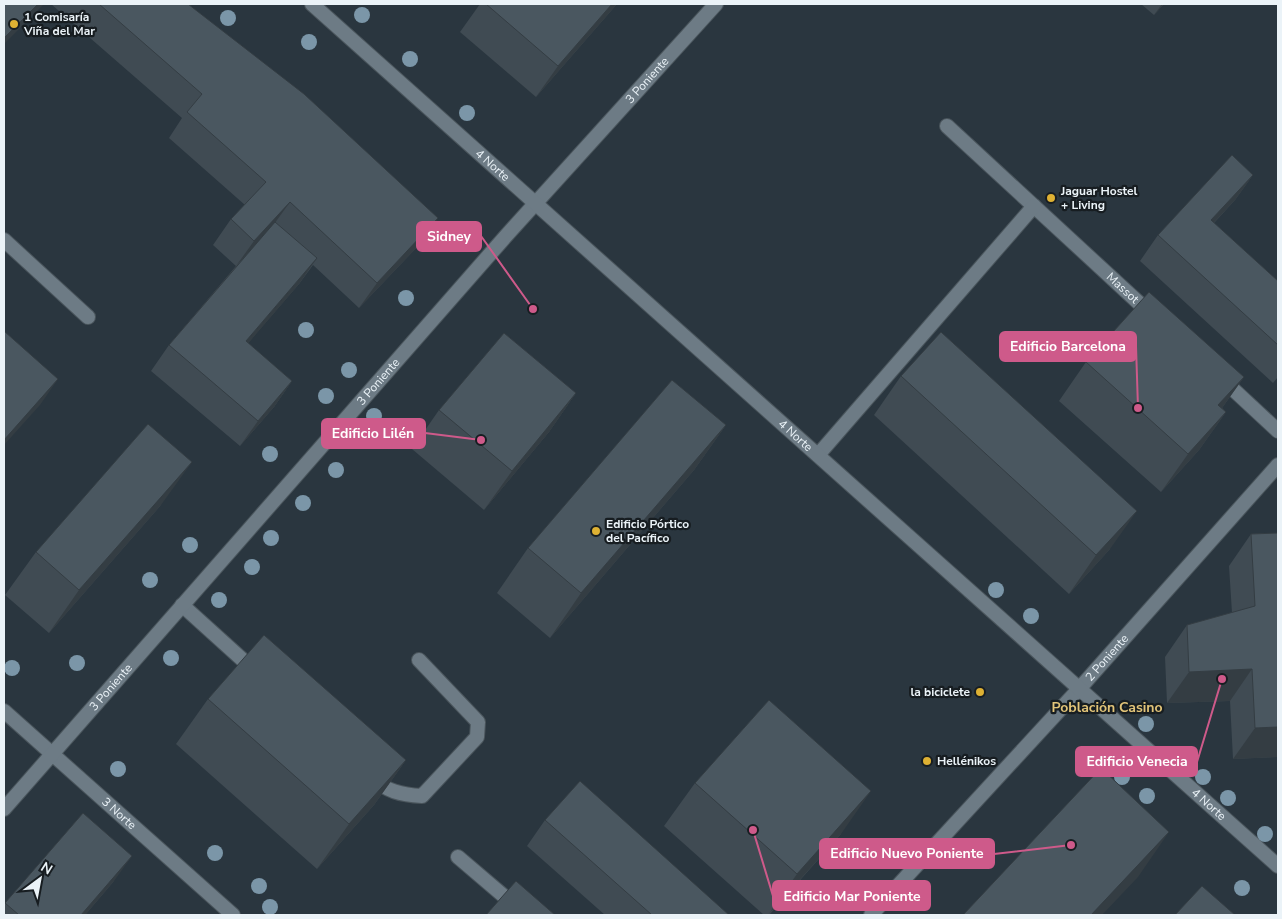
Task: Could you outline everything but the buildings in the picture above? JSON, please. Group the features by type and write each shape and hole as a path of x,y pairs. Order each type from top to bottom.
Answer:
{"street":[{"name":"4 Norte","path":"312,4 1278,866"},
{"name":"3 Poniente","path":"4,809 535,203 716,4"},
{"name":"Massot","path":"947,126 1166,327"},
{"path":"818,455 1034,206"},
{"path":"4,240 88,317"},
{"path":"1210,368 1278,431"},
{"name":"2 Poniente","path":"871,915 1079,689 1278,465"},
{"path":"182,604 267,682"},
{"path":"360,766 381,786 403,795 422,796 477,737 478,722 419,660"},
{"name":"3 Norte","path":"4,710 234,915"},
{"path":"458,857 526,915"}],"place":[{"name":"1 Comisaría Viña del Mar","path":"14,24"},
{"name":"Jaguar Hostel + Living","path":"1051,198"},
{"name":"Sidney","path":"533,309"},
{"name":"Edificio Barcelona","path":"1138,408"},
{"name":"Edificio Lilén","path":"481,440"},
{"name":"Edificio Pórtico del Pacífico","path":"596,531"},
{"name":"Edificio Venecia","path":"1222,679"},
{"name":"la biciclete","path":"980,692"},
{"name":"Hellénikos","path":"927,761"},
{"name":"Edificio Mar Poniente","path":"753,830"},
{"name":"Edificio Nuevo Poniente","path":"1071,845"}],"district":[{"name":"Población Casino","path":"1107,707"}]}
